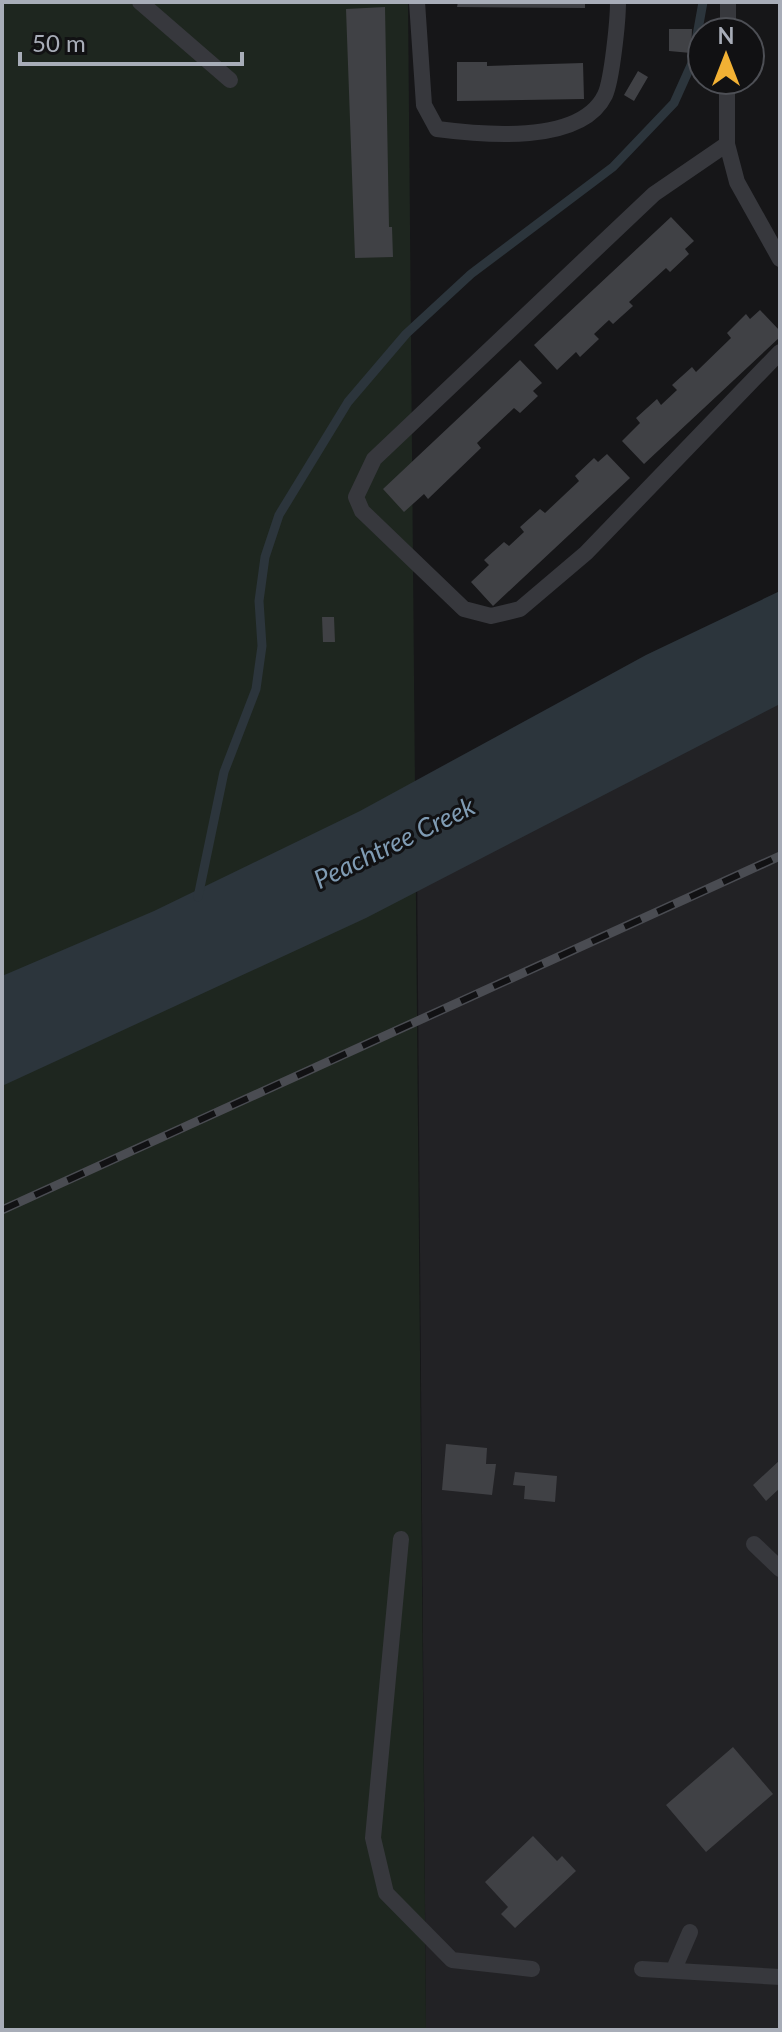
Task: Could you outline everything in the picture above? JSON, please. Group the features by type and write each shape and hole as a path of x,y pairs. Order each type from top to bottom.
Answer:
{"lane":[{"path":"140,2 230,80"},
{"path":"417,2 424,105 437,129 474,133 531,133 583,121 605,95 618,2"},
{"path":"727,96 727,144 737,182 780,259"},
{"path":"727,144 654,194 374,459 356,497 362,511 464,609 491,616 520,609 586,553 780,352"},
{"path":"401,1539 373,1838 386,1893 452,1960 532,1969"},
{"path":"754,1544 780,1569"},
{"path":"674,1969 690,1932"},
{"path":"642,1969 780,1977"}],"shaded area":[{"path":"2,2 408,2 426,2030 2,2030"},
{"path":"780,646 780,2030 426,2030 417,857"}],"water":[{"name":"Peachtree Creek","path":"780,591 780,704 366,918 2,1086 2,976 154,911 360,811 646,655"}],"building":[{"path":"458,2 585,2 585,8 457,7"},
{"path":"385,7 389,227 392,227 393,257 355,258 346,9"},
{"path":"669,29 686,29 686,53 669,51"},
{"path":"457,62 487,62 487,66 583,63 584,99 457,101"},
{"path":"638,71 648,77 634,101 624,95"},
{"path":"671,217 694,241 685,249 689,254 670,272 666,268 629,302 633,306 613,324 609,320 594,334 599,339 580,357 576,352 557,370 534,345"},
{"path":"760,310 780,331 780,337 644,464 622,441 640,423 636,418 657,399 661,405 677,390 672,385 692,367 696,372 731,338 727,333 746,314 750,319"},
{"path":"520,360 542,383 533,391 538,396 520,413 514,408 477,443 481,448 428,499 424,494 404,512 383,489"},
{"path":"607,454 630,478 493,606 471,582 489,565 484,560 504,542 509,546 524,532 520,527 540,509 545,513 579,481 575,476 594,458 598,462"},
{"path":"322,617 334,617 335,642 323,642"},
{"path":"446,1444 487,1448 486,1464 496,1464 492,1495 442,1490"},
{"path":"780,1460 780,1488 766,1501 753,1485"},
{"path":"515,1472 557,1476 555,1502 524,1499 525,1486 513,1485"},
{"path":"733,1747 773,1794 706,1852 666,1805"},
{"path":"533,1836 557,1861 562,1856 576,1871 515,1928 501,1914 508,1907 485,1882"}],"waterway":[{"path":"198,897 224,772 256,689 262,646 259,601 265,557 279,515 348,402 406,334 471,274 613,167 674,103 692,63 703,2"}],"railway":[{"path":"2,1210 780,856"}]}
